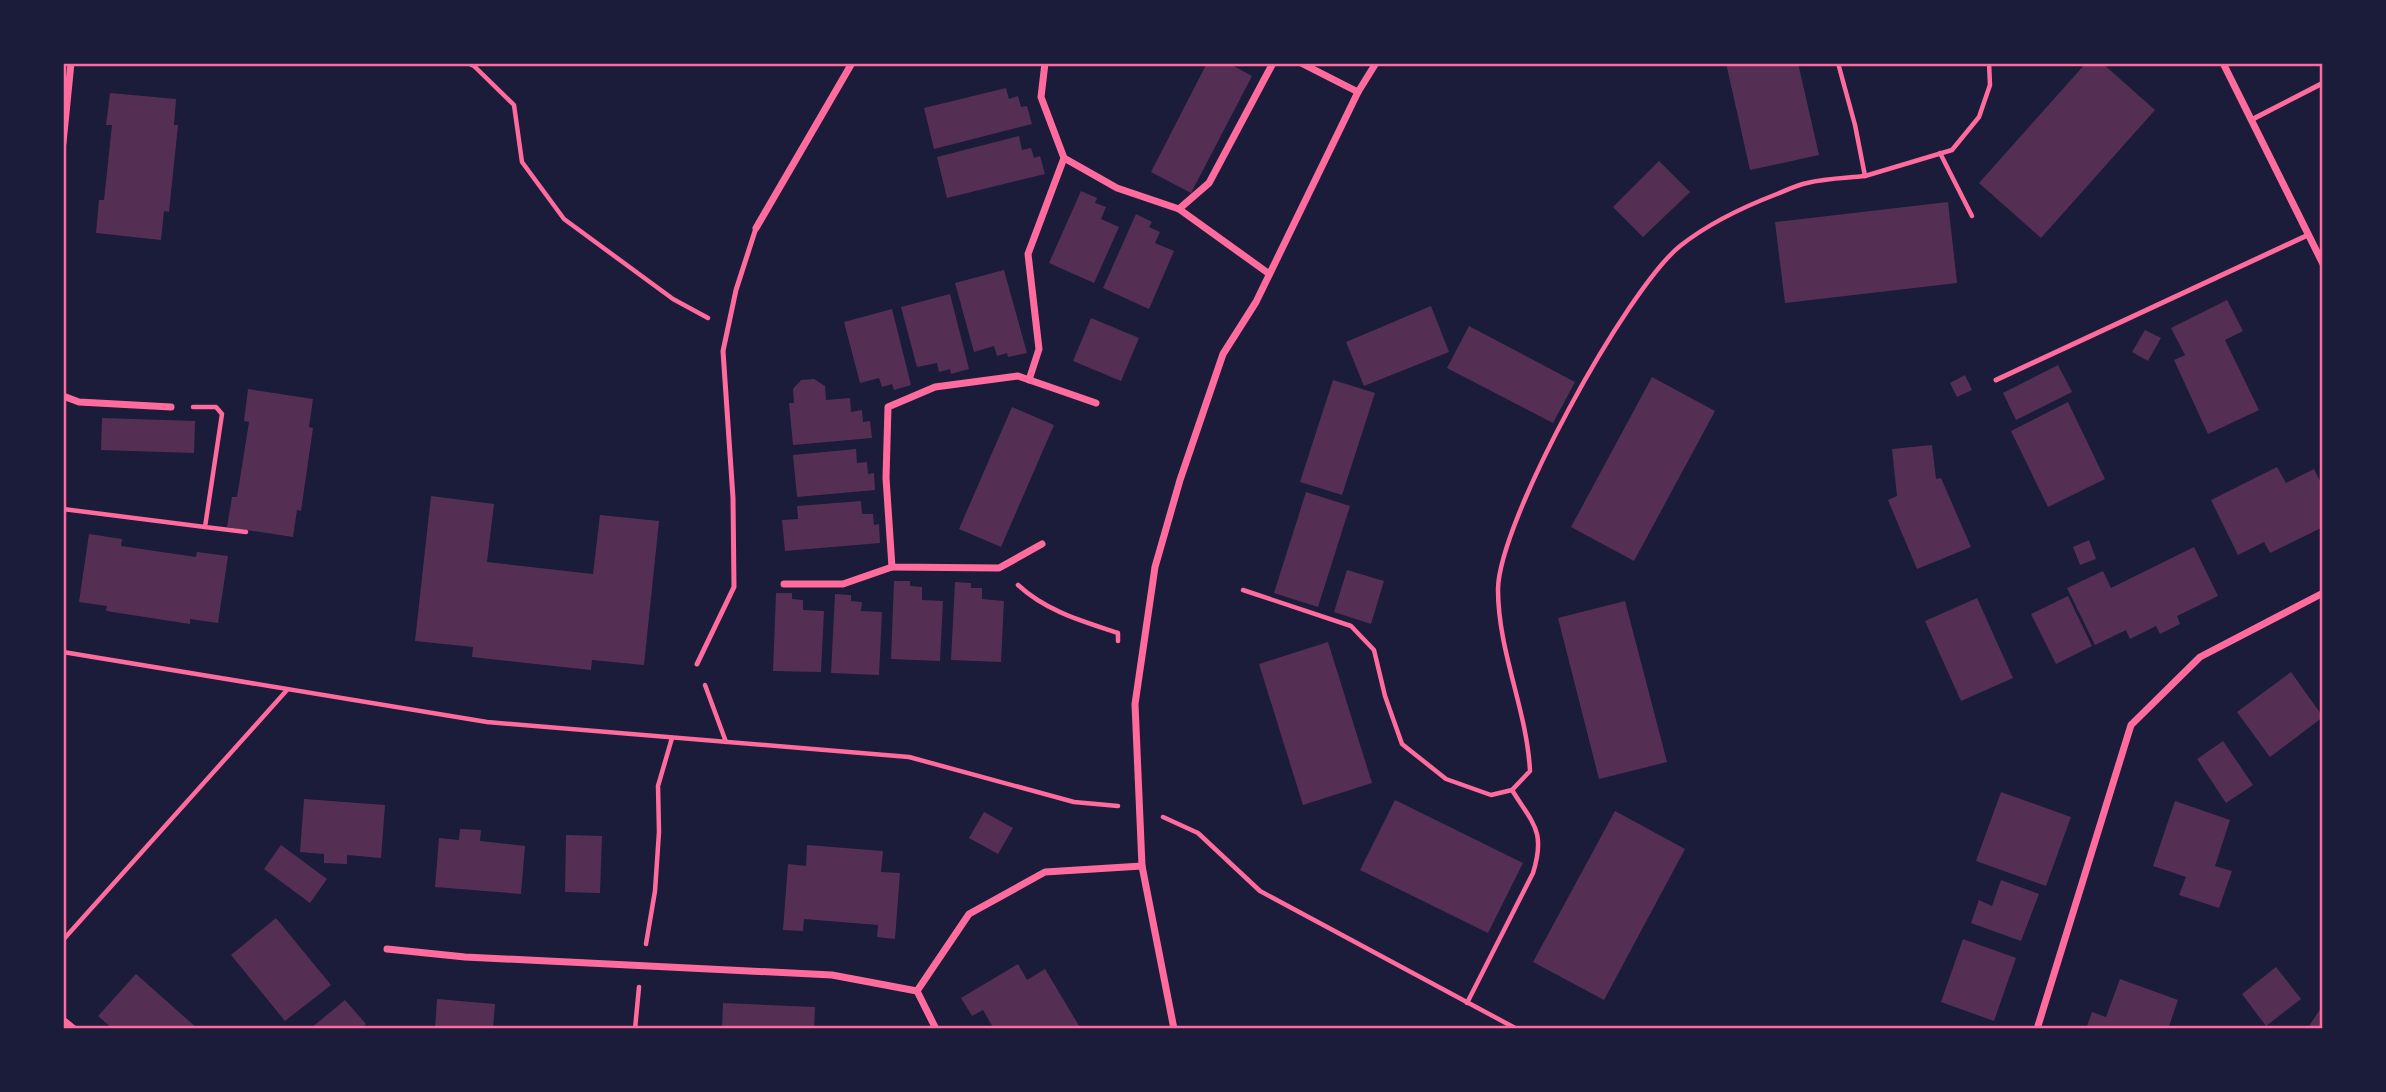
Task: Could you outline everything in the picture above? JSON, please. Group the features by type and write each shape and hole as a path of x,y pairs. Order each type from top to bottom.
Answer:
{"street":[{"path":"63,143 71,63"},
{"path":"756,228 852,63"},
{"path":"1045,63 1041,97 1064,158 1117,188 1179,209 1268,273"},
{"path":"1179,209 1209,183 1273,63"},
{"path":"1301,63 1358,92"},
{"path":"1174,1029 1142,866 1135,705 1155,568 1180,480 1223,354 1256,303 1268,273 1358,92 1376,63"},
{"path":"2223,63 2323,264"},
{"path":"1029,380 1039,349 1028,254 1064,158"},
{"path":"892,567 886,478 888,407 935,387 1018,376 1096,403"},
{"path":"63,396 79,402 172,407"},
{"path":"784,584 843,584 892,567 999,568 1042,544"},
{"path":"2037,1029 2131,725 2200,657 2323,593"},
{"path":"917,991 969,914 1045,872 1142,866"},
{"path":"387,949 465,957 832,975 917,991"},
{"path":"917,991 936,1029"},
{"path":"63,1020 74,1029"}],"lane":[{"path":"2251,120 2323,83"},
{"path":"697,664 734,587 733,498 723,351 736,290 756,228"},
{"path":"1996,380 2308,234"}],"path":[{"path":"467,63 474,66 514,105 522,162 564,219 673,299 728,329"},
{"path":"1838,63 1865,176"},
{"path":"1243,590 1351,626 1374,650 1385,696 1402,744 1446,779 1491,795 1512,790 1530,771 1529,746 1501,629 1498,587 1507,542 1593,366 1642,289 1678,247 1733,211 1806,183 1865,176 1952,150 1979,117 1990,85 1989,63"},
{"path":"1940,153 1972,216"},
{"path":"172,407 216,407 222,414 205,527"},
{"path":"63,509 246,532"},
{"path":"999,568 1030,597 1062,614 1118,633 1118,646"},
{"path":"63,652 487,722 909,757 1074,802 1140,806 1198,833 1260,891 1517,1029"},
{"path":"697,664 726,742"},
{"path":"63,940 288,689"},
{"path":"645,950 655,891 659,786 672,737"},
{"path":"1468,1003 1533,873 1539,854 1539,834 1512,790"},
{"path":"1115,792 1115,806"},
{"path":"635,1029 640,976"}],"building":[{"path":"1207,63 1228,63 1252,76 1191,193 1151,172"},
{"path":"1726,63 1798,63 1819,155 1750,170"},
{"path":"2086,63 2102,63 2155,110 2041,238 1979,183"},
{"path":"1006,88 1009,99 1018,96 1021,107 1027,106 1032,124 934,149 924,108"},
{"path":"110,93 176,99 174,125 178,125 169,212 164,211 161,240 96,233 99,200 104,200 112,125 106,125"},
{"path":"1019,136 1022,150 1031,148 1034,158 1040,156 1045,174 947,198 937,157"},
{"path":"1659,161 1690,192 1643,237 1613,207"},
{"path":"1081,191 1097,198 1095,203 1106,207 1101,219 1119,227 1094,283 1049,263"},
{"path":"1948,202 1957,283 1785,303 1775,222"},
{"path":"1136,214 1152,222 1149,227 1160,232 1155,243 1174,251 1149,309 1103,288"},
{"path":"1004,270 1027,353 997,356 994,346 974,352 955,283"},
{"path":"950,294 969,369 951,374 950,369 939,372 937,363 917,367 901,307"},
{"path":"2227,300 2243,331 2225,340 2259,410 2208,434 2174,360 2185,355 2171,328"},
{"path":"1431,306 1449,352 1364,386 1346,342"},
{"path":"892,309 911,385 894,390 892,384 882,387 879,378 860,383 844,322"},
{"path":"1091,318 1139,338 1121,381 1073,361"},
{"path":"1469,326 1575,382 1553,423 1447,368"},
{"path":"2145,330 2161,338 2148,361 2132,352"},
{"path":"2058,365 2072,392 2016,420 2003,393"},
{"path":"1965,375 1972,390 1957,397 1950,383"},
{"path":"1652,377 1715,411 1634,561 1571,527"},
{"path":"814,379 825,386 826,400 850,398 851,412 862,410 863,422 870,421 872,438 793,445 789,403 794,403 793,389 801,380"},
{"path":"1333,380 1375,393 1342,495 1300,482"},
{"path":"248,389 313,399 309,427 313,428 301,511 297,510 293,537 227,527 232,497 237,497 249,422 244,421"},
{"path":"2068,402 2105,479 2048,507 2011,431"},
{"path":"1012,407 1054,425 1001,547 959,529"},
{"path":"102,418 195,421 194,453 101,450"},
{"path":"1932,445 1936,479 1941,478 1971,547 1917,569 1888,500 1897,496 1892,449"},
{"path":"856,449 857,463 867,462 868,474 874,473 875,490 797,497 793,455"},
{"path":"2277,467 2286,483 2314,469 2323,487 2323,527 2270,553 2264,542 2238,555 2211,500"},
{"path":"1306,492 1350,506 1318,607 1274,593"},
{"path":"431,496 494,504 487,562 593,574 600,515 659,521 644,665 592,660 591,670 472,657 473,647 415,641"},
{"path":"861,501 862,514 873,514 874,525 879,524 880,543 785,551 782,520 798,519 797,506"},
{"path":"89,534 122,539 121,546 196,557 197,552 228,556 218,623 190,619 190,624 106,611 107,606 79,602"},
{"path":"2089,540 2096,559 2080,565 2073,547"},
{"path":"2194,547 2218,596 2177,616 2180,624 2160,634 2156,626 2130,639 2126,630 2095,645 2067,588 2103,571 2111,588"},
{"path":"1347,570 1384,581 1371,624 1334,612"},
{"path":"894,581 910,581 910,586 922,587 922,600 943,601 940,661 891,659"},
{"path":"955,582 971,583 971,588 982,588 982,599 1004,601 1001,662 951,660"},
{"path":"776,593 792,593 792,599 803,600 803,610 824,611 821,672 773,671"},
{"path":"835,594 851,595 851,601 862,602 861,611 882,612 879,675 831,673"},
{"path":"2068,596 2092,646 2056,664 2031,614"},
{"path":"1977,598 2013,678 1961,701 1925,621"},
{"path":"1625,601 1667,762 1599,779 1558,618"},
{"path":"1328,642 1372,783 1303,805 1259,664"},
{"path":"2291,672 2323,717 2270,757 2237,712"},
{"path":"2223,741 2253,785 2226,803 2197,759"},
{"path":"2001,792 2071,817 2046,886 1976,861"},
{"path":"304,799 385,805 381,858 347,855 347,864 324,863 324,854 300,852"},
{"path":"1395,800 1523,863 1488,933 1360,870"},
{"path":"2175,801 2230,820 2215,866 2232,871 2219,908 2179,895 2186,877 2153,866"},
{"path":"1615,811 1685,849 1604,1000 1533,962"},
{"path":"984,812 1013,828 998,854 969,838"},
{"path":"460,829 481,830 480,841 525,846 521,894 435,887 439,838 459,840"},
{"path":"566,835 602,836 600,893 565,892"},
{"path":"281,845 327,879 310,903 264,869"},
{"path":"807,845 883,851 881,872 900,873 895,939 877,937 878,925 804,919 803,931 783,930 788,864 806,866"},
{"path":"2001,880 2039,894 2021,941 1971,923 1979,900 1992,906"},
{"path":"276,918 331,985 285,1021 231,955"},
{"path":"1963,939 2016,958 1994,1021 1941,1002"},
{"path":"1018,964 1027,980 1045,969 1081,1029 994,1029 983,1010 972,1016 961,998"},
{"path":"2276,967 2301,999 2266,1026 2242,994"},
{"path":"136,974 198,1029 113,1029 98,1016"},
{"path":"2120,979 2178,1000 2168,1029 2086,1029 2092,1012 2106,1017"},
{"path":"437,999 495,1004 493,1029 435,1029"},
{"path":"345,1000 366,1024 360,1029 310,1029"},
{"path":"723,1003 815,1007 814,1029 722,1029"},
{"path":"2321,1008 2323,1029 2307,1029"}]}
